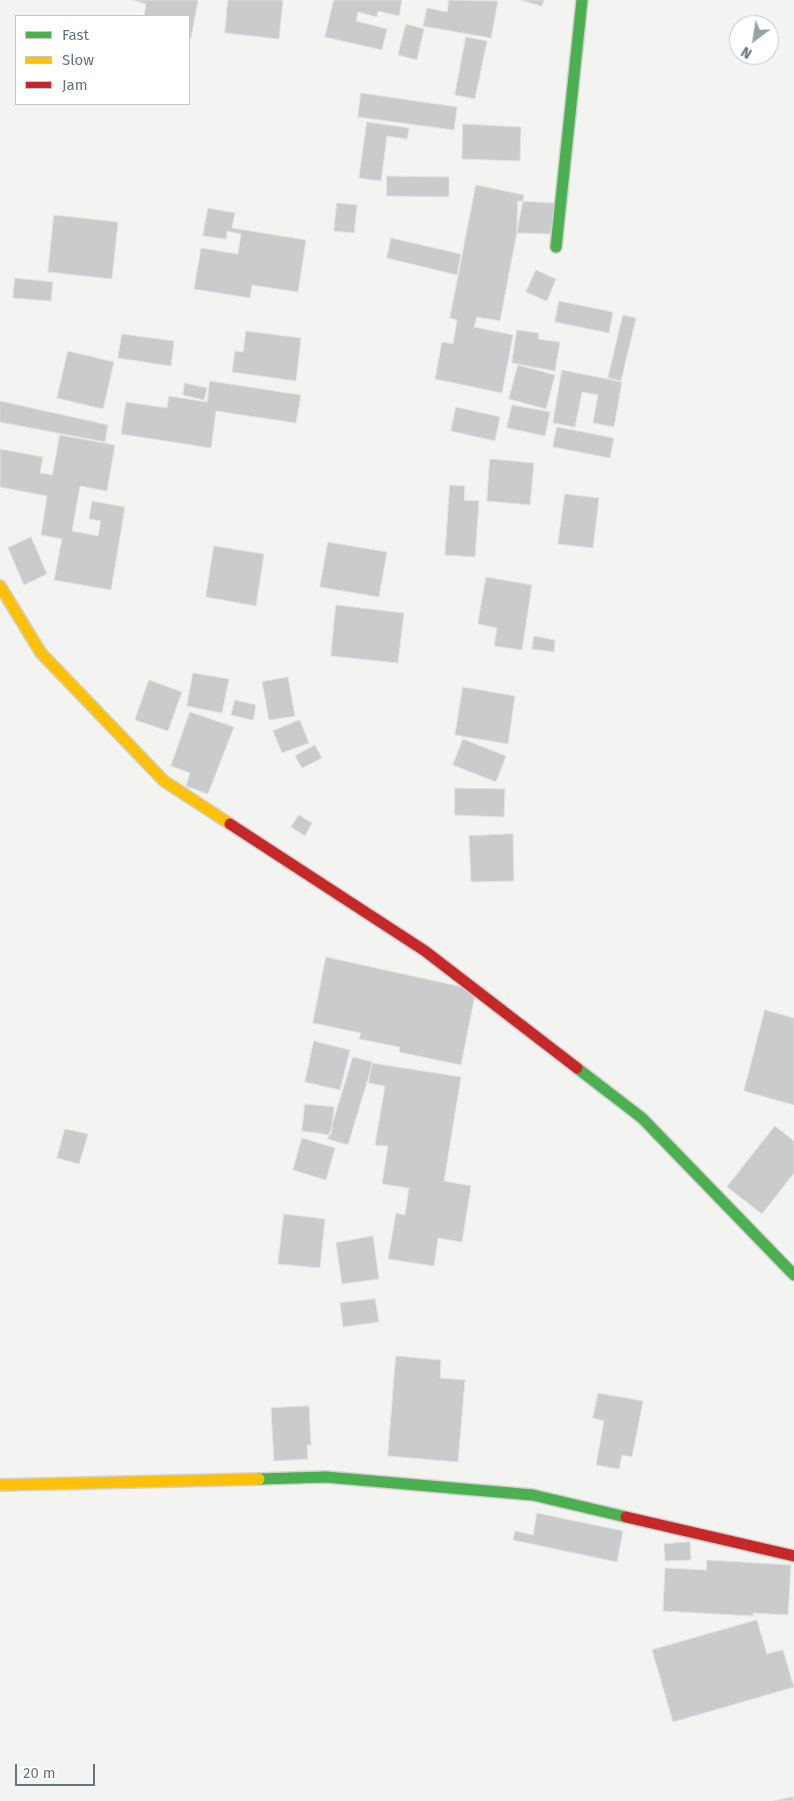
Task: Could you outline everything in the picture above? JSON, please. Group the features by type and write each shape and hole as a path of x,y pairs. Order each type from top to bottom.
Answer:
{"street":[{"path":"556,247 582,0"},
{"path":"0,586 41,653 164,781 425,951 642,1118 794,1275"},
{"path":"0,1485 326,1477 523,1494 794,1556"}],"building":[{"path":"132,0 198,0 191,38 190,15 144,15 146,4"},
{"path":"228,0 283,0 279,39 225,33"},
{"path":"334,0 402,0 399,16 378,11 377,17 358,12 356,21 387,29 382,50 325,37"},
{"path":"449,0 498,1 491,38 423,26 427,8 447,12"},
{"path":"521,0 544,0 542,6"},
{"path":"406,24 424,29 417,60 398,55"},
{"path":"466,37 487,41 475,99 455,95"},
{"path":"361,93 457,107 454,130 358,117"},
{"path":"367,122 409,128 407,139 387,136 381,181 359,178"},
{"path":"463,124 521,127 520,161 462,159"},
{"path":"387,176 449,177 449,197 387,196"},
{"path":"476,185 524,195 500,321 477,317 474,327 513,335 502,393 435,379 442,342 453,344 457,320 450,318"},
{"path":"518,201 554,203 552,234 517,233"},
{"path":"337,203 357,205 354,233 334,231"},
{"path":"208,208 235,213 232,228 306,240 298,292 252,285 250,298 194,289 201,248 238,254 241,234 227,231 226,239 203,236"},
{"path":"54,215 118,222 112,279 48,272"},
{"path":"391,238 461,254 457,275 387,258"},
{"path":"536,270 556,279 547,301 526,292"},
{"path":"15,278 53,282 51,301 13,298"},
{"path":"559,301 613,312 609,333 555,322"},
{"path":"623,315 636,318 621,381 608,378"},
{"path":"517,330 539,333 538,339 560,342 555,371 512,363"},
{"path":"246,331 301,338 296,381 232,372 235,351 243,352"},
{"path":"122,334 174,341 171,366 118,358"},
{"path":"68,351 114,362 103,409 57,398"},
{"path":"518,365 555,375 546,409 509,399"},
{"path":"562,370 622,382 614,427 593,423 598,395 582,392 575,427 553,423"},
{"path":"210,381 301,395 296,423 216,411 211,448 121,434 126,402 167,408 169,396 207,402"},
{"path":"185,383 207,388 204,400 183,395"},
{"path":"0,401 108,425 105,442 0,422"},
{"path":"512,405 550,412 545,436 507,428"},
{"path":"456,407 500,417 495,441 451,431"},
{"path":"557,427 614,438 610,458 553,447"},
{"path":"60,435 115,445 107,491 80,486 72,531 98,536 101,521 89,519 92,501 125,507 111,590 54,580 62,539 41,535 47,496 0,487 0,449 43,457 40,473 52,475"},
{"path":"490,459 534,463 530,505 487,501"},
{"path":"450,485 465,486 464,500 479,501 475,557 445,555"},
{"path":"565,494 599,498 593,548 558,544"},
{"path":"31,537 47,574 24,585 8,548"},
{"path":"328,542 387,552 379,597 320,587"},
{"path":"214,546 264,554 256,606 206,597"},
{"path":"486,577 532,585 522,650 494,646 497,628 478,624"},
{"path":"336,605 404,613 398,663 331,656"},
{"path":"534,636 555,640 554,652 532,649"},
{"path":"193,673 229,679 222,713 187,706"},
{"path":"288,677 295,716 269,720 262,682"},
{"path":"149,680 182,692 168,731 135,720"},
{"path":"463,687 515,696 508,744 455,735"},
{"path":"235,700 256,705 253,720 231,715"},
{"path":"190,712 234,727 208,794 186,786 190,773 171,766"},
{"path":"300,720 309,743 282,753 273,731"},
{"path":"463,739 506,756 496,782 453,765"},
{"path":"315,745 322,758 302,768 295,756"},
{"path":"455,788 505,789 504,817 455,815"},
{"path":"299,815 312,823 305,836 291,827"},
{"path":"513,834 514,881 471,882 469,836"},
{"path":"326,957 476,990 461,1065 399,1052 400,1047 359,1039 361,1033 313,1023"},
{"path":"765,1010 794,1018 794,1105 744,1091"},
{"path":"314,1041 350,1050 340,1090 305,1082"},
{"path":"353,1057 373,1062 348,1145 328,1139"},
{"path":"372,1063 461,1077 444,1181 471,1186 462,1242 438,1238 434,1266 388,1259 396,1213 405,1215 409,1188 382,1184 388,1146 375,1145 385,1086 369,1083"},
{"path":"305,1104 334,1107 331,1135 302,1131"},
{"path":"775,1126 794,1141 794,1173 762,1214 727,1187"},
{"path":"65,1129 88,1134 79,1164 57,1158"},
{"path":"302,1138 335,1148 326,1180 293,1170"},
{"path":"284,1214 325,1219 320,1268 278,1264"},
{"path":"373,1236 379,1279 342,1284 336,1243"},
{"path":"375,1299 379,1322 343,1327 340,1303"},
{"path":"396,1356 441,1360 440,1378 465,1380 458,1462 388,1456"},
{"path":"598,1393 643,1401 632,1457 622,1455 619,1469 596,1465 604,1421 593,1418"},
{"path":"309,1406 311,1445 307,1445 308,1459 274,1461 271,1408"},
{"path":"537,1513 623,1531 617,1562 513,1540 515,1531 533,1535"},
{"path":"690,1542 691,1560 665,1561 664,1544"},
{"path":"707,1560 791,1565 788,1615 753,1613 753,1616 663,1611 665,1568 706,1570"},
{"path":"757,1620 767,1654 783,1650 794,1687 673,1722 652,1650"},
{"path":"793,1797 794,1801 773,1801"}],"traffic: fast":[{"path":"556,247 582,0"},
{"path":"577,1068 642,1118 794,1275"},
{"path":"259,1479 326,1477 533,1495 626,1517"}],"traffic: slow":[{"path":"0,586 41,653 164,781 230,824"},
{"path":"0,1485 259,1479"}],"traffic: jam":[{"path":"230,824 425,951 577,1068"},
{"path":"626,1517 794,1556"}]}
